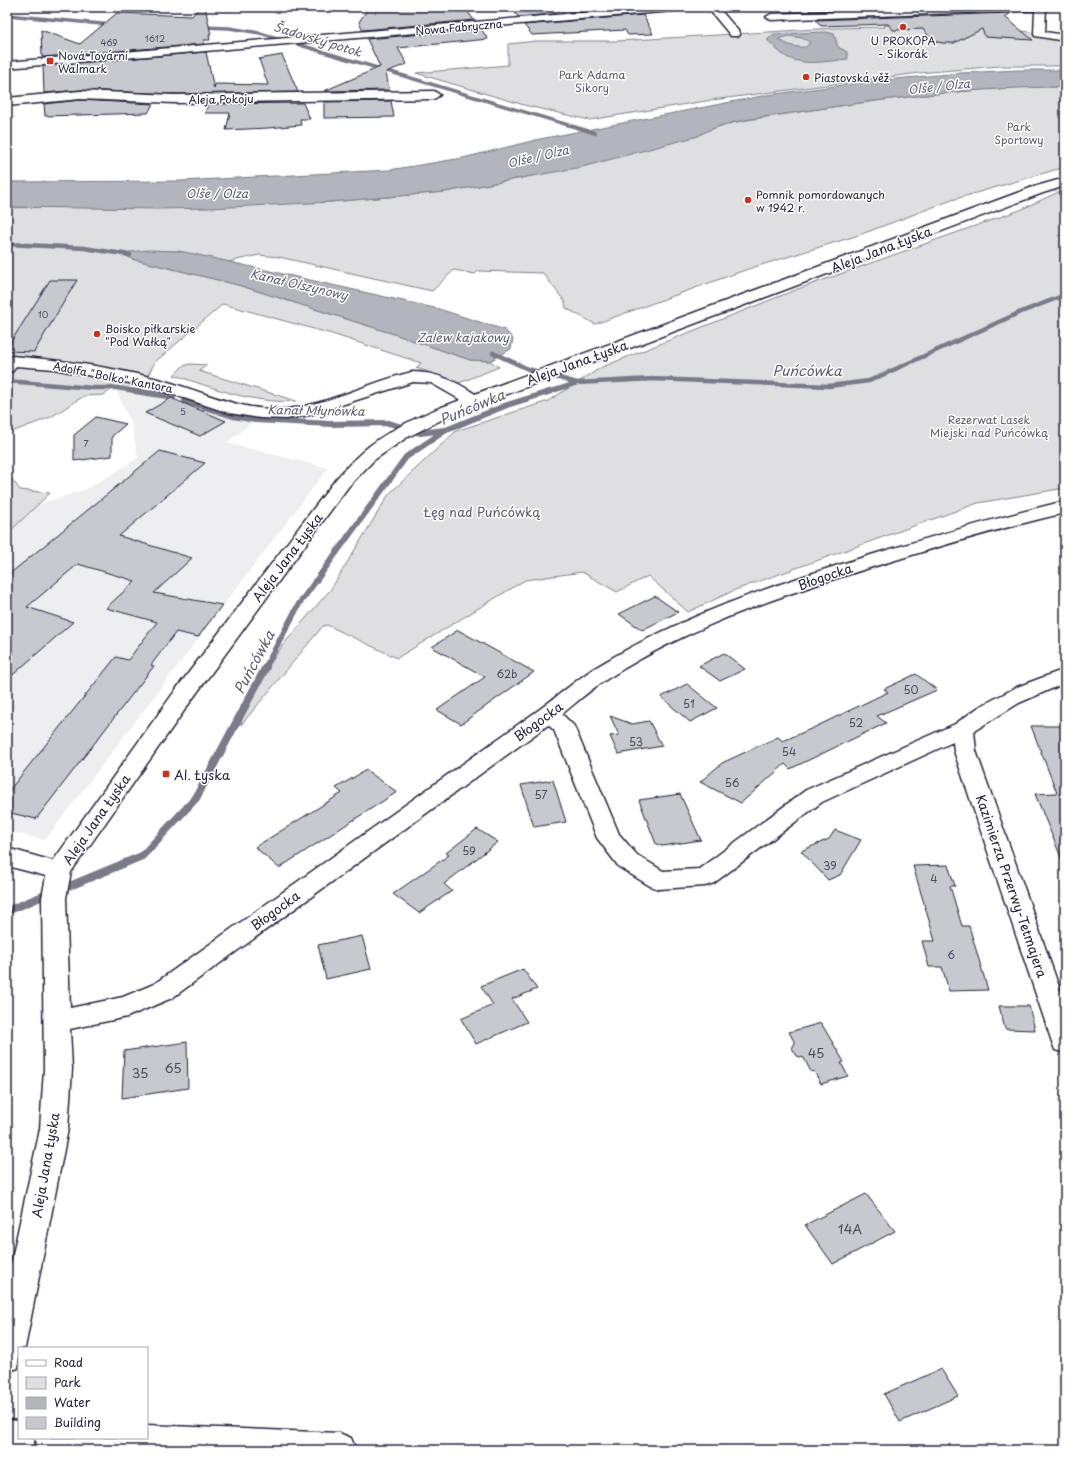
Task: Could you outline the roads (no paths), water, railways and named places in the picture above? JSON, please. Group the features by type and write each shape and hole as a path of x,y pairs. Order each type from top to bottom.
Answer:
{"street":[{"name":"Nowa Fabryczna","path":"7,65 685,7"},
{"path":"712,7 735,34"},
{"path":"771,17 834,11 1041,7 1039,34 1065,38"},
{"name":"Aleja Pokoju","path":"13,102 80,95 174,99 434,95"},
{"name":"Aleja Jana Łyska","path":"7,1357 54,1129 58,1069 54,898 59,871 185,693 342,483 368,456 400,434 424,420 472,400 1038,190 1065,182"},
{"name":"Adolfa \"Bolko\" Kantora","path":"7,368 12,361 54,364 154,383 235,409 260,413 286,414 310,410 412,378 422,377 443,381 472,400"},
{"name":"Błogocka","path":"56,1021 127,1007 162,991 548,714 607,669 685,628 755,599 868,561 1017,517 1065,507"},
{"path":"548,714 563,726 609,838 628,861 659,880 705,877 814,796 963,729 979,716 1030,688 1065,676"},
{"name":"Kazimierza Przerwy-Tetmajera","path":"963,729 966,751 1065,1042"},
{"path":"7,857 59,871"},
{"path":"7,1436 18,1437"},
{"path":"75,1439 339,1450"}],"water":[{"path":"826,32 834,34 838,47 847,52 848,59 822,62 796,61 779,52 767,40 774,34","holes":["789,36 802,38 810,42 806,47 791,46 778,39"]},
{"name":"Olše / Olza","path":"1018,70 1065,70 1065,87 996,89 928,95 757,118 731,123 707,131 698,136 582,167 445,192 330,202 210,208 158,209 7,207 7,182 180,181 389,170 463,158 540,139 767,95 874,81 960,73"},
{"name":"Zalew kajakowy","path":"148,250 178,251 194,254 439,309 505,330 513,339 511,349 490,361 470,360 391,333 238,285 132,259 121,253"}],"waterway":[{"name":"Šadovský potok","path":"7,15 112,25"},
{"name":"Šadovský potok","path":"201,27 229,28 260,33 595,133"},
{"name":"Kanał Olszynowy","path":"7,244 84,248 130,255"},
{"name":"Puńcówka","path":"577,383 653,379 829,386 869,381 1021,312 1065,295"},
{"name":"Kanał Olszynowy","path":"493,353 528,369 577,383"},
{"name":"Kanał Młynówka","path":"7,381 93,388 117,388 135,391"},
{"name":"Puńcówka","path":"549,392 577,383"},
{"name":"Kanał Młynówka","path":"135,391 173,397"},
{"name":"Kanał Młynówka","path":"135,391 141,392"},
{"name":"Puńcówka","path":"265,668 299,604 406,457 446,430 507,405 552,391"},
{"name":"Kanał Młynówka","path":"185,401 233,416 255,420 331,424 389,423 420,433 445,430"},
{"name":"Puńcówka","path":"60,890 142,856 196,798 266,667"},
{"name":"Puńcówka","path":"7,911 50,893"}],"place":[{"name":"U PROKOPA - Sikorák","path":"903,27"},
{"name":"Nová Tovární Walmark","path":"50,61"},
{"name":"Piastovská věž","path":"806,77"},
{"name":"Pomnik pomordowanych w 1942 r.","path":"748,200"},
{"name":"Boisko piłkarskie \"Pod Wałką\"","path":"97,334"},
{"name":"Al. Łyska","path":"166,774"}],"park label":[{"name":"Park Adama Sikory","path":"592,80"},
{"name":"Park Sportowy","path":"1019,132"},
{"name":"Rezerwat Lasek Miejski nad Puńcówką","path":"989,425"},
{"name":"Łęg nad Puńcówką","path":"482,511"}]}
